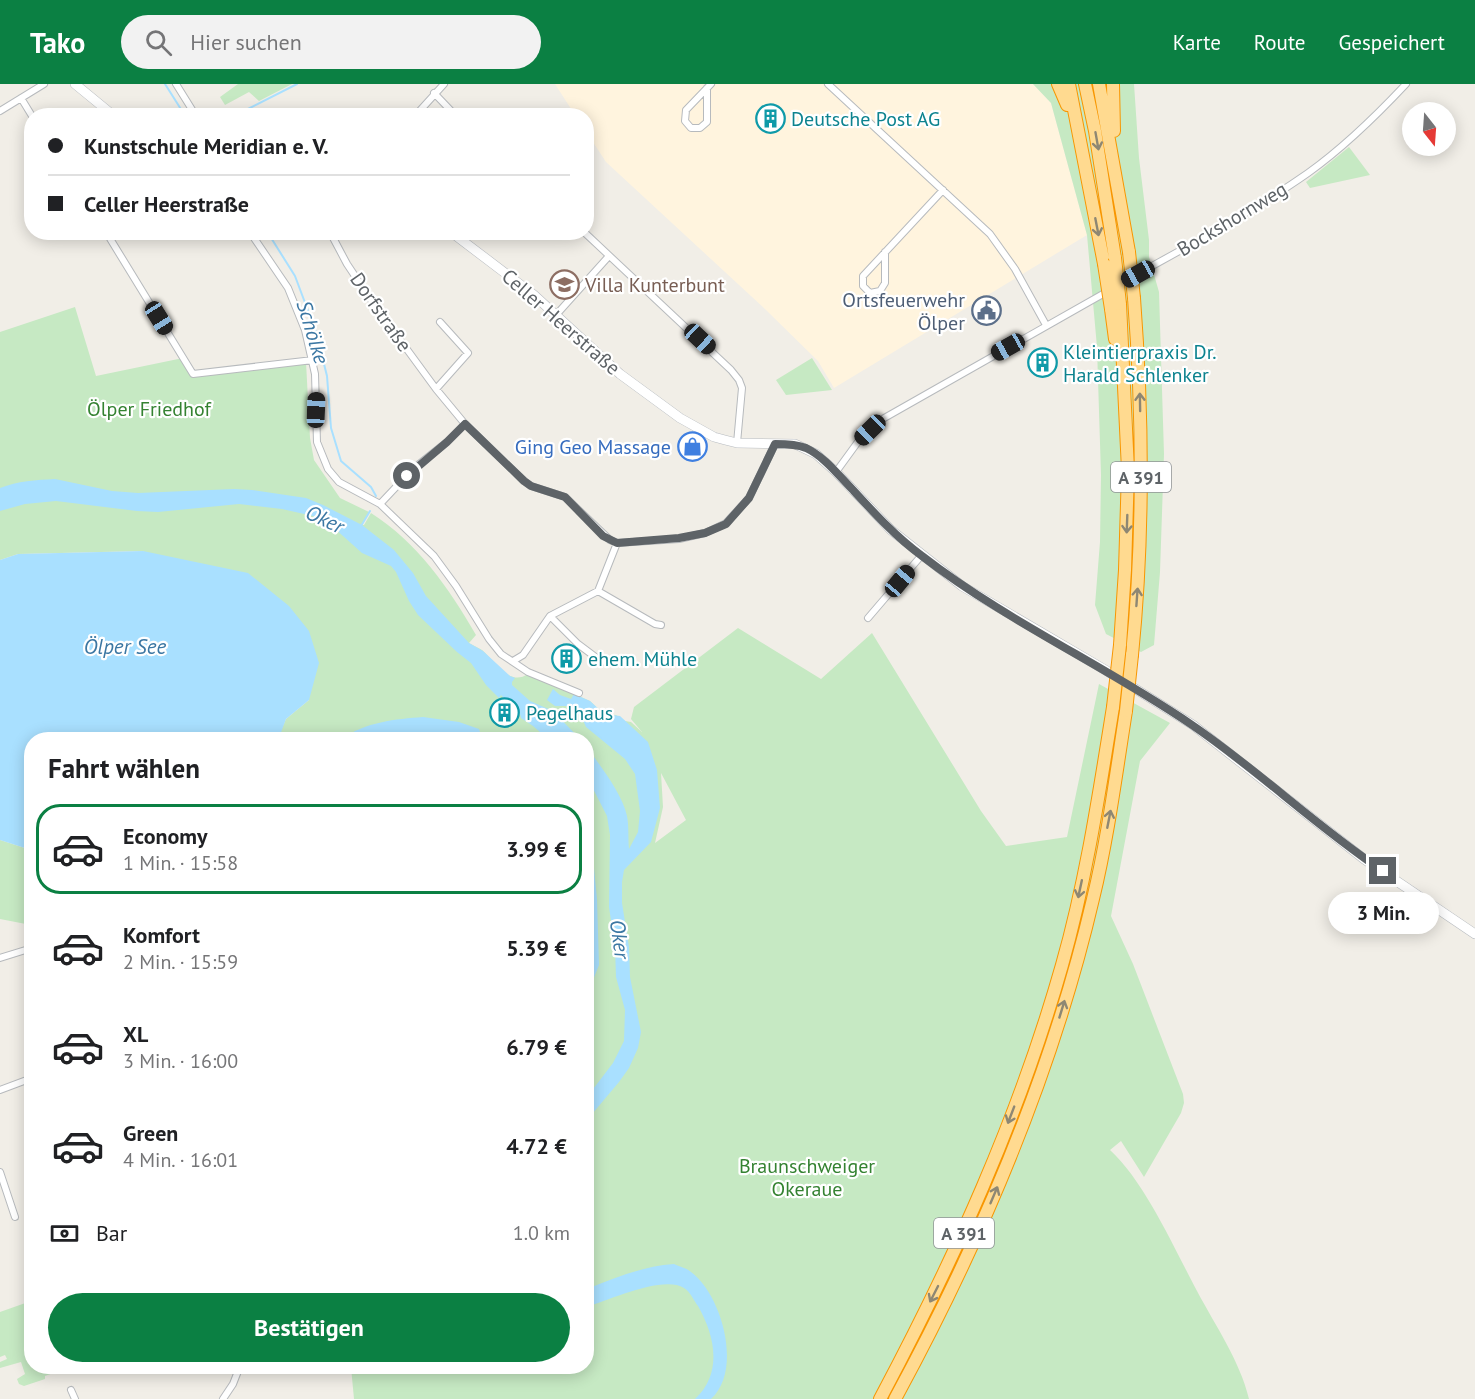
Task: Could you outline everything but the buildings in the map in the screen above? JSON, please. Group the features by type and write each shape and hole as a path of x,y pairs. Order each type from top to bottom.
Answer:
{"highway":[{"path":"1058,84 1073,119 1082,149"},
{"path":"1069,84 1109,261"},
{"name":"A 391","path":"880,1399 961,1241 1032,1060 1062,964 1078,897 1097,807 1113,707 1120,645 1127,514 1127,423 1099,154 1085,84"},
{"name":"A 391","path":"895,1399 972,1247 1006,1168 1045,1064 1075,967 1093,898 1111,810 1132,655 1141,517 1140,372 1129,252 1099,84"},
{"path":"1113,84 1115,165"}],"main road":[{"path":"75,84 104,108"},
{"name":"Celler Heerstraße","path":"462,240 517,281 599,357 640,391 714,437 736,443 795,444 806,448 836,472 891,530 921,556 962,586 1107,671 1193,725 1364,858 1475,934"}],"street":[{"path":"0,111 44,84"},
{"path":"176,84 191,108"},
{"path":"422,108 444,84"},
{"path":"828,84 998,243 1015,268 1046,325"},
{"name":"Bockshornweg","path":"836,472 860,439 879,421 1231,222 1309,172 1346,142 1406,84"},
{"path":"709,86 706,122 700,128 691,128 685,121 686,110 709,86"},
{"path":"434,93 448,108"},
{"path":"21,98 27,108"},
{"path":"885,252 885,283 880,291 870,293 863,286 863,276 885,252 943,190"},
{"path":"111,240 193,374 313,360"},
{"path":"255,240 288,288 305,330 313,360 316,389 315,430 317,442 328,469 339,482 380,504 434,556 501,654 528,672 579,693"},
{"name":"Dorfstraße","path":"334,240 366,293 436,389 465,424 524,481 531,486 565,497 603,536 617,543"},
{"path":"592,240 710,349 739,380 742,388 736,443"},
{"path":"556,315 609,256"},
{"path":"436,389 468,353 440,322"},
{"path":"380,504 413,470 465,424"},
{"path":"513,661 523,655 550,616 598,591 617,543 679,538 705,533 726,524 749,498 775,444"},
{"path":"868,618 921,556"},
{"path":"598,591 661,625"},
{"path":"550,616 578,645 602,662"},
{"path":"0,958 24,950"},
{"path":"0,1090 24,1081"},
{"path":"0,1172 15,1217"},
{"path":"223,1399 237,1374"},
{"path":"71,1390 75,1399"}],"shaded area":[{"path":"555,84 1033,84 1051,103 1087,235 834,388 818,361 606,162 594,144 594,108 570,108"}],"green space":[{"path":"238,84 292,84 259,101 249,92 225,105 220,97"},
{"path":"1033,84 1134,84 1149,257 1159,292 1164,454 1160,572 1154,645 1141,652 1106,634 1095,605 1100,542 1101,475 1097,347 1087,235 1051,103"},
{"path":"1349,147 1370,175 1310,188 1306,182"},
{"name":"Braunschweiger Okeraue","path":"75,307 96,376 183,358 192,374 306,362 310,438 314,460 340,498 369,512 362,525 371,513 403,538 431,567 455,600 476,635 469,643 482,650 509,675 521,677 528,674 590,701 604,714 616,715 631,722 642,732 631,719 634,707 738,628 821,679 872,633 981,811 1006,846 1067,837 1099,684 1170,723 1140,761 1111,916 1133,964 1183,1094 1184,1103 1181,1113 1144,1177 1121,1141 1110,1150 1135,1179 1158,1216 1240,1371 1249,1399 354,1399 352,1374 594,1374 594,732 280,732 286,719 309,700 143,551 18,554 0,560 0,332","holes":["661,773 686,820 655,843 663,807"]},
{"path":"812,358 832,390 786,395 776,380"},
{"path":"0,840 24,848 24,924 0,919"},
{"path":"24,1303 24,1371 21,1362 0,1368 0,1362 7,1359 5,1355 0,1357 0,1312"},
{"path":"25,1374 50,1374 45,1376 45,1379 24,1386 19,1384 17,1379"}],"water":[{"name":"Oker","path":"55,479 112,491 138,493 252,490 306,498 323,505 362,525 394,550 413,573 426,596 469,643 483,651 515,678 512,685 530,701 553,711 573,732 540,732 521,718 520,714 501,695 499,698 486,685 471,663 418,615 391,566 362,553 333,527 313,516 282,509 239,504 158,512 56,501 25,504 0,511 0,488 34,480"},
{"name":"Ölper See","path":"143,551 248,573 289,606 309,631 319,663 309,700 286,719 281,732 24,732 24,848 0,840 0,560 18,554"},
{"name":"Oker","path":"553,689 560,695 571,699 574,694 590,701 604,714 620,716 648,742 657,770 660,808 651,842 624,870 622,882 630,977 641,1032 638,1048 629,1068 594,1112 594,1088 613,1063 624,1041 625,1010 616,977 615,947 609,907 610,835 607,816 594,791 594,757 610,780 624,807 628,820 629,849 638,832 640,811 635,774 625,759 586,727 582,718 567,706 555,706 547,700"},
{"path":"423,717 459,722 479,729 480,732 354,732 392,720"},
{"path":"594,868 597,899 599,965 594,978"},
{"path":"674,1264 689,1271 712,1297 719,1315 725,1333 726,1370 721,1386 711,1399 695,1399 710,1378 713,1354 709,1330 698,1306 686,1289 663,1284 650,1286 594,1304 594,1286 640,1270"}],"waterway":[{"name":"Schölke","path":"165,84 180,108"},
{"path":"250,108 297,84"},
{"name":"Schölke","path":"272,240 295,276 316,332 327,376 331,428 341,461 371,487 376,496"},
{"name":"Schölke","path":"361,526 370,511"}],"place":[{"name":"Deutsche Post AG","path":"770,119"},
{"name":"Villa Kunterbunt","path":"564,285"},
{"name":"Ortsfeuerwehr Ölper","path":"986,311"},
{"name":"Kleintierpraxis Dr. Harald Schlenker","path":"1042,363"},
{"name":"Ging Geo Massage","path":"692,447"},
{"name":"ehem. Mühle","path":"567,659"},
{"name":"Pegelhaus","path":"505,713"}],"route":[{"path":"407,476 465,424 524,481 531,486 565,497 603,536 617,543 679,538 705,533 726,524 749,498 775,444 795,444 806,448 836,472 891,530 921,556 962,586 1107,671 1193,725 1261,776 1336,838 1383,871"}],"park label":[{"name":"Ölper Friedhof","path":"149,409"}]}
